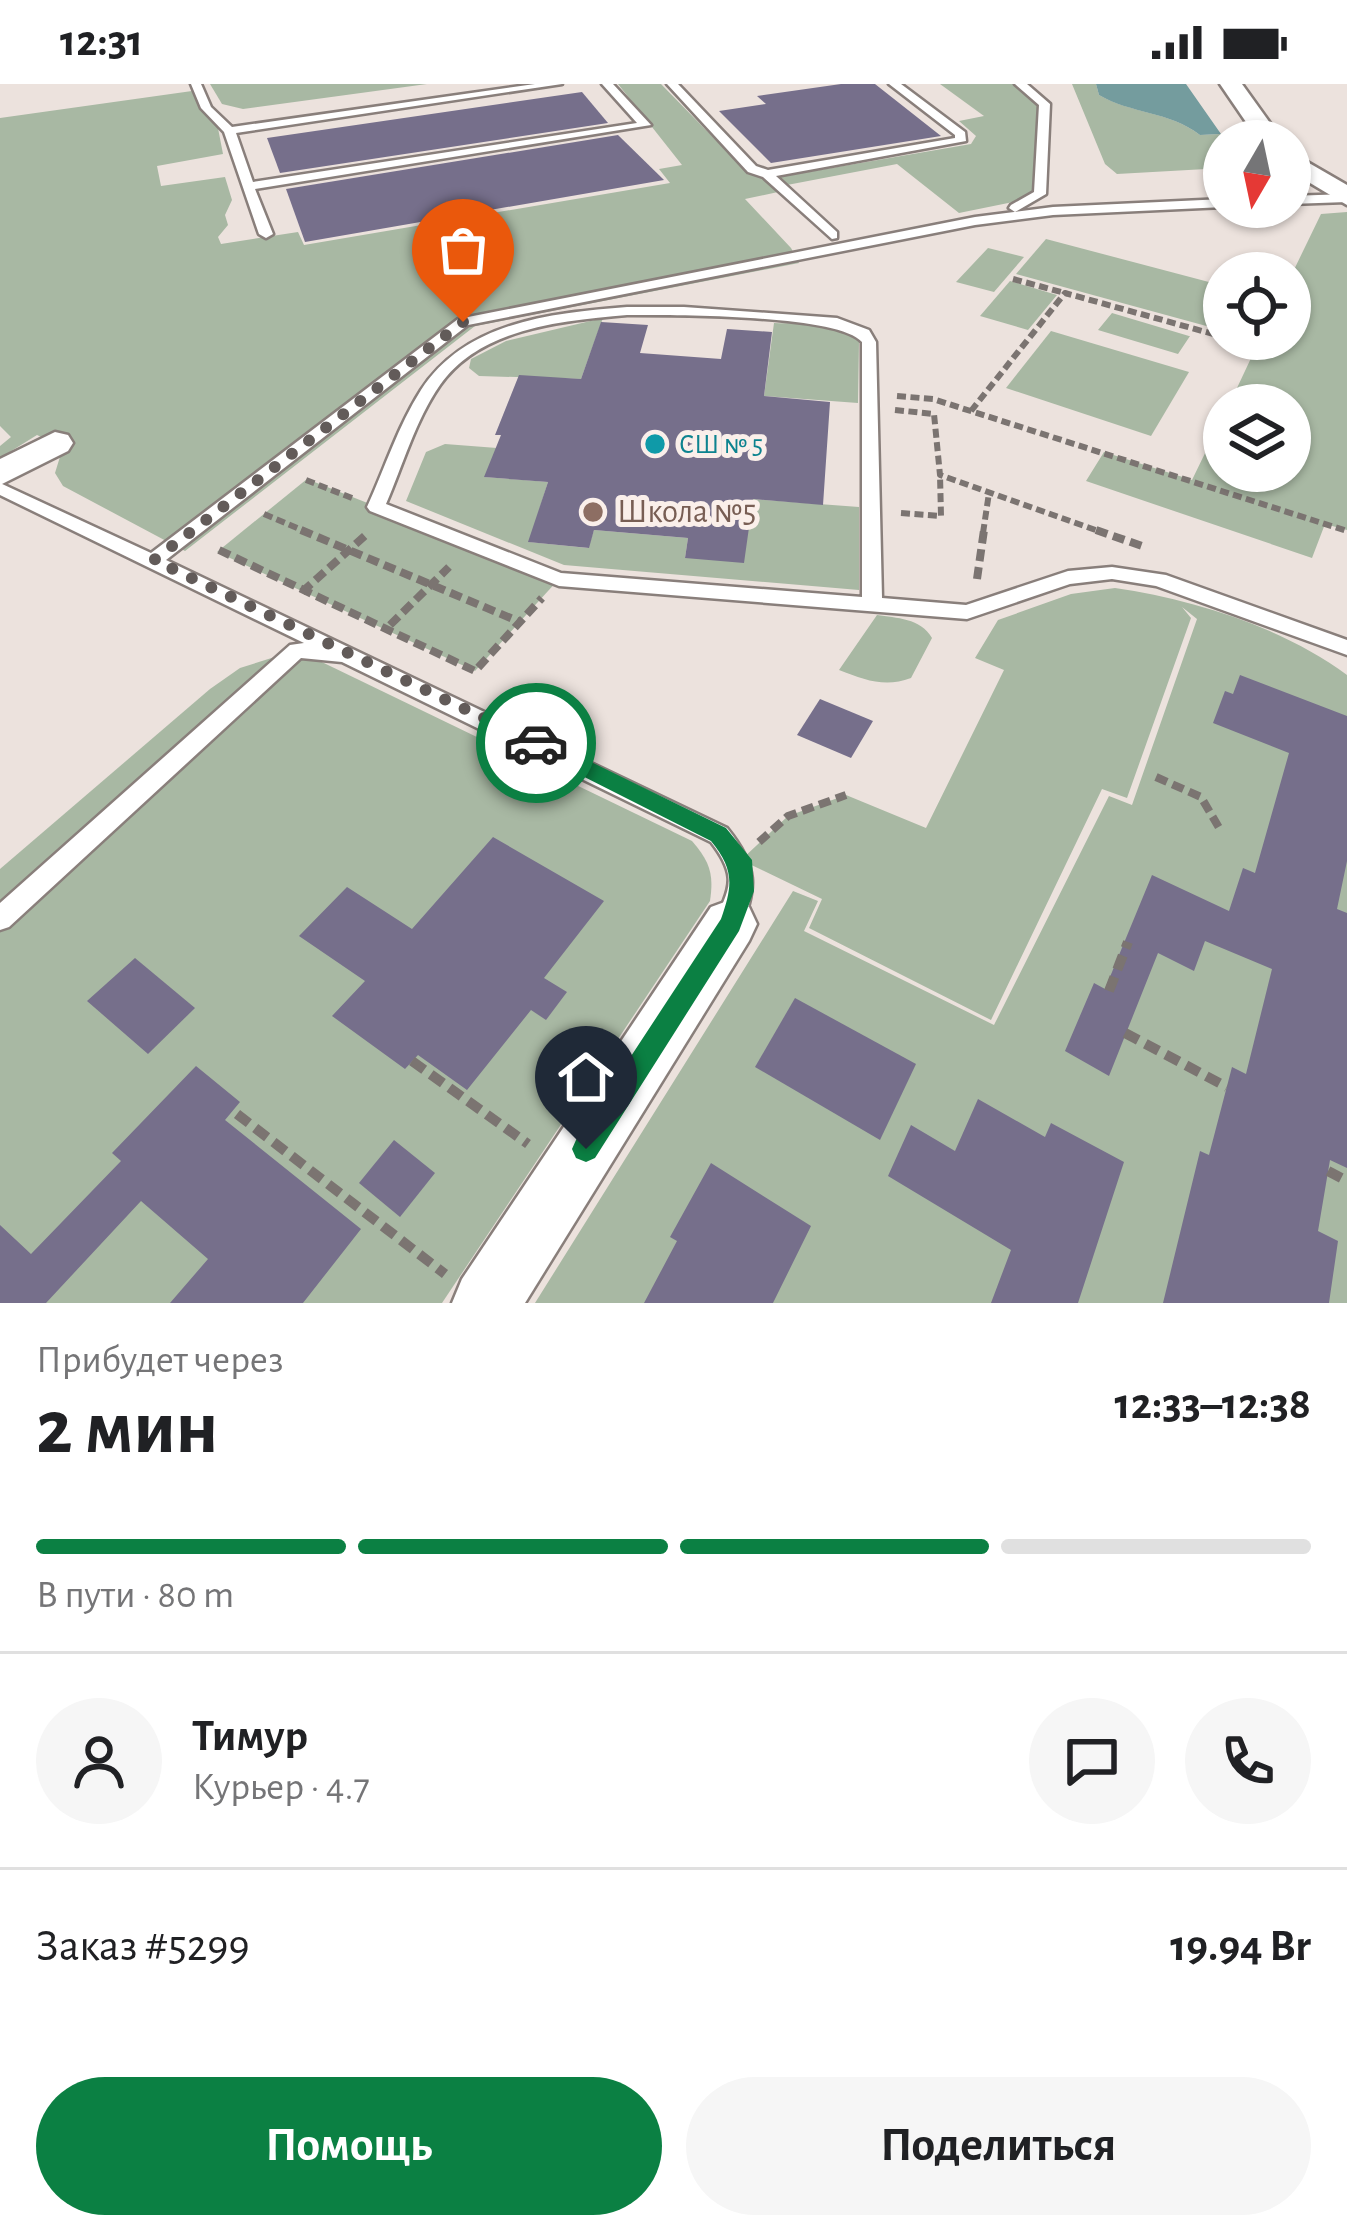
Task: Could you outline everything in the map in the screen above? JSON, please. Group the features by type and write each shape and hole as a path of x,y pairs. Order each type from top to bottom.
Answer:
{"street":[{"path":"1231,84 1256,120"},
{"path":"1311,174 1346,198"},
{"path":"0,474 55,443"},
{"path":"471,1293 730,924"}],"lane":[{"path":"196,84 206,108 229,131 266,234"},
{"path":"229,131 557,84"},
{"path":"248,186 645,125 607,84"},
{"path":"670,84 752,169 767,174 832,235"},
{"path":"767,174 960,141 958,131 894,84"},
{"path":"975,221 1032,202 1040,194 1045,104 1020,84"},
{"path":"1311,199 1346,198"},
{"path":"154,560 463,322 975,221 1053,211 1203,204"},
{"path":"872,604 874,409 869,342 850,325 632,309 561,318 497,335 458,356 433,385 384,510 559,579 967,612 1068,578 1112,573 1159,580 1347,648"},
{"path":"0,488 719,835 741,860 743,891 730,924"},
{"path":"0,919 296,650 357,657"}],"path":[{"path":"1013,279 1203,331"},
{"path":"971,411 1066,293"},
{"path":"870,511 941,517 934,414 874,409 879,395 933,399 1347,531"},
{"path":"940,475 1146,547"},
{"path":"292,490 307,479 384,510 350,550 302,592"},
{"path":"975,592 989,492"},
{"path":"248,526 278,502"},
{"path":"264,514 520,622"},
{"path":"232,539 217,552 475,671 559,579"},
{"path":"390,626 472,545"},
{"path":"1156,777 1201,797 1221,831"},
{"path":"741,860 788,817 846,795"},
{"path":"1109,991 1128,942"},
{"path":"1125,1034 1227,1087"},
{"path":"412,1061 542,1154"},
{"path":"237,1114 471,1293"},
{"path":"1328,1171 1347,1180"}],"green space":[{"path":"210,84 427,84 243,109 222,104"},
{"path":"618,84 661,84 746,171 762,177 778,192 745,199 799,263 475,326 185,551 63,486 55,473 63,447 37,435 0,458 0,446 11,437 0,426 0,118 192,91 200,110 217,123 223,154 157,166 161,186 225,177 232,200 225,215 228,225 218,237 221,244 298,232 304,245 670,183 659,169 682,165"},
{"path":"940,84 1013,84 1038,103 1033,198 959,213 897,164 787,185 779,177 971,144 976,136 959,121 984,116"},
{"path":"1072,84 1096,84 1099,95 1203,135 1203,169 1117,174 1105,164"},
{"path":"1347,212 1347,530 1325,524 1312,558 1086,481 1104,452 1192,480 1203,457 1203,492 1311,492 1311,384 1239,384 1250,360 1311,360 1311,252 1303,252 1321,214"},
{"path":"1046,239 1203,280 1203,325 1016,274"},
{"path":"988,248 1024,257 994,292 956,282"},
{"path":"1010,281 1057,295 1028,330 980,316"},
{"path":"1112,313 1190,336 1178,354 1098,330"},
{"path":"603,318 581,379 479,376 469,368 471,359 506,341"},
{"path":"774,323 820,324 842,329 859,342 858,403 764,396"},
{"path":"1051,331 1189,372 1151,436 1006,388"},
{"path":"445,444 497,448 485,477 548,482 529,542 588,548 594,530 688,538 685,558 753,499 859,507 859,590 564,565 406,501 426,452"},
{"path":"307,479 559,579 475,671 217,552"},
{"path":"1115,588 1237,618 1295,643 1347,675 1347,1303 535,1303 793,891 818,901 804,931 994,1025 1109,796 1132,805 1197,619 1182,607 1191,618 1127,798 1102,789 991,1020 809,928 822,899 741,860 788,816 846,795 926,828 1004,670 975,658 998,620 1071,594"},
{"path":"877,615 915,623 932,638 911,678 866,680 839,670"},
{"path":"297,650 692,841 709,869 710,901 442,1303 0,1303 0,869 210,689 240,668"}],"water":[{"path":"1096,84 1186,84 1211,120 1203,120 1200,135 1176,121 1099,95"}],"building":[{"path":"875,84 941,136 771,163 719,111 766,104 757,96"},
{"path":"582,92 608,123 280,173 267,138"},
{"path":"618,135 664,180 305,242 286,189"},
{"name":"СШ № 5","path":"601,322 648,325 640,353 721,359 727,329 772,332 764,396 830,402 823,505 753,499 744,563 685,558 688,538 594,530 589,548 528,542 548,482 484,477 501,435 495,435 519,375 581,379"},
{"path":"1240,675 1347,716 1347,861 1337,909 1347,913 1347,1168 1330,1160 1318,1231 1338,1241 1329,1303 1163,1303 1200,1151 1209,1155 1232,1067 1246,1074 1272,969 1205,941 1194,971 1158,953 1109,1076 1065,1051 1094,983 1105,989 1152,875 1229,911 1243,868 1255,873 1289,753 1213,723 1225,691 1233,694"},
{"path":"820,699 873,721 851,758 797,735"},
{"path":"493,837 604,901 544,978 567,992 546,1020 531,1010 467,1090 418,1055 405,1069 332,1016 365,981 299,936 347,887 412,929"},
{"path":"135,958 195,1008 148,1054 87,1001"},
{"path":"795,998 916,1064 880,1140 755,1067"},
{"path":"196,1066 240,1102 225,1120 361,1229 303,1303 170,1303 208,1259 141,1201 46,1303 0,1303 0,1225 31,1254 121,1161 112,1153"},
{"path":"978,1099 1045,1137 1051,1123 1124,1162 1078,1303 991,1303 1011,1250 888,1176 911,1125 955,1151"},
{"path":"394,1140 435,1173 400,1217 359,1183"},
{"path":"711,1163 811,1226 773,1303 644,1303 677,1241 670,1237"}],"way so far":[{"path":"463,322 154,560 536,743"}],"place":[{"name":"СШ № 5","path":"655,444"},
{"name":"Школа №5","path":"593,512"}],"route":[{"path":"536,743 719,835 741,860 743,891 730,924 586,1149"}]}
